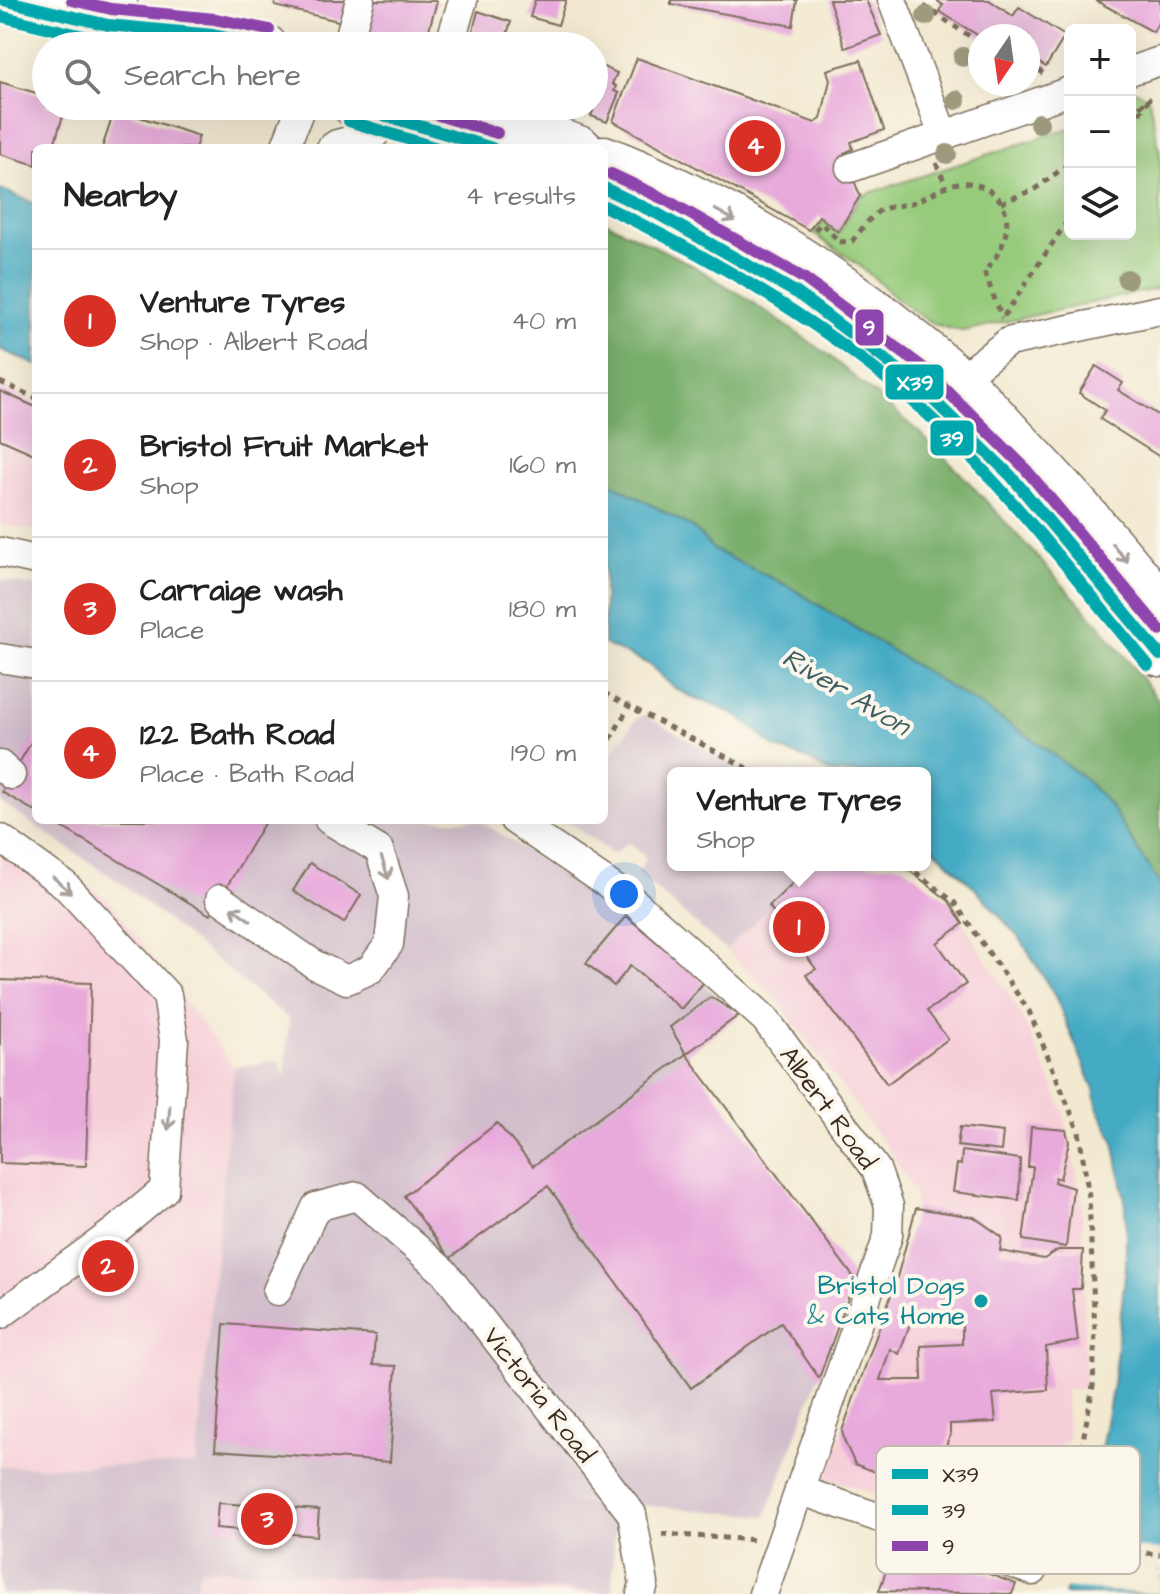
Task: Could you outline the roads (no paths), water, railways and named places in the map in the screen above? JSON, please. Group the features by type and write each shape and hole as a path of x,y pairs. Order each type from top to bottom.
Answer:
{"highway":[{"path":"3,0 116,12 200,32"},
{"path":"116,12 143,32"},
{"path":"364,120 438,144"},
{"path":"364,120 474,144"},
{"path":"507,120 570,144"},
{"path":"608,158 636,169 720,212 791,253 884,314 960,379 1079,505 1160,602"},
{"path":"608,190 658,214 797,293 916,383 1011,476 1160,655"}],"street":[{"path":"351,32 360,0"},
{"path":"453,32 463,0"},
{"path":"892,0 943,134"},
{"path":"1136,69 1160,61"},
{"path":"850,168 1064,93"},
{"path":"287,144 296,120"},
{"path":"337,144 364,120"},
{"path":"960,379 1005,330 1160,310"},
{"path":"0,552 32,559"},
{"path":"0,658 32,663"},
{"path":"220,899 315,965 347,980 371,969 389,944 394,896 379,850 336,824"},
{"name":"Albert Road","path":"520,824 633,901 765,1019 876,1169 889,1206 888,1236 763,1594"},
{"path":"0,838 65,885 167,995 174,1040 164,1190 115,1231 0,1315"},
{"name":"Victoria Road","path":"277,1291 316,1207 357,1196 444,1272 632,1514 644,1584 641,1594"},
{"path":"799,1490 876,1509"}],"water":[{"path":"0,189 32,202 32,363 0,349"},
{"name":"River Avon","path":"608,481 692,527 714,550 788,586 1031,738 1085,779 1110,806 1160,885 1160,1594 1064,1594 1072,1574 1140,1574 1140,1446 1102,1446 1113,1385 1126,1267 1126,1206 1114,1140 1098,1109 1094,1089 1056,998 1022,941 975,888 931,846 931,767 820,767 776,748 742,719 673,687 649,664 608,646"}],"place":[{"name":"122 Bath Road","path":"755,146"},
{"name":"Venture Tyres","path":"799,927"},
{"name":"Bristol Fruit Market","path":"108,1266"},
{"name":"Bristol Dogs & Cats Home","path":"981,1301"},
{"name":"Carraige wash","path":"267,1519"}]}
